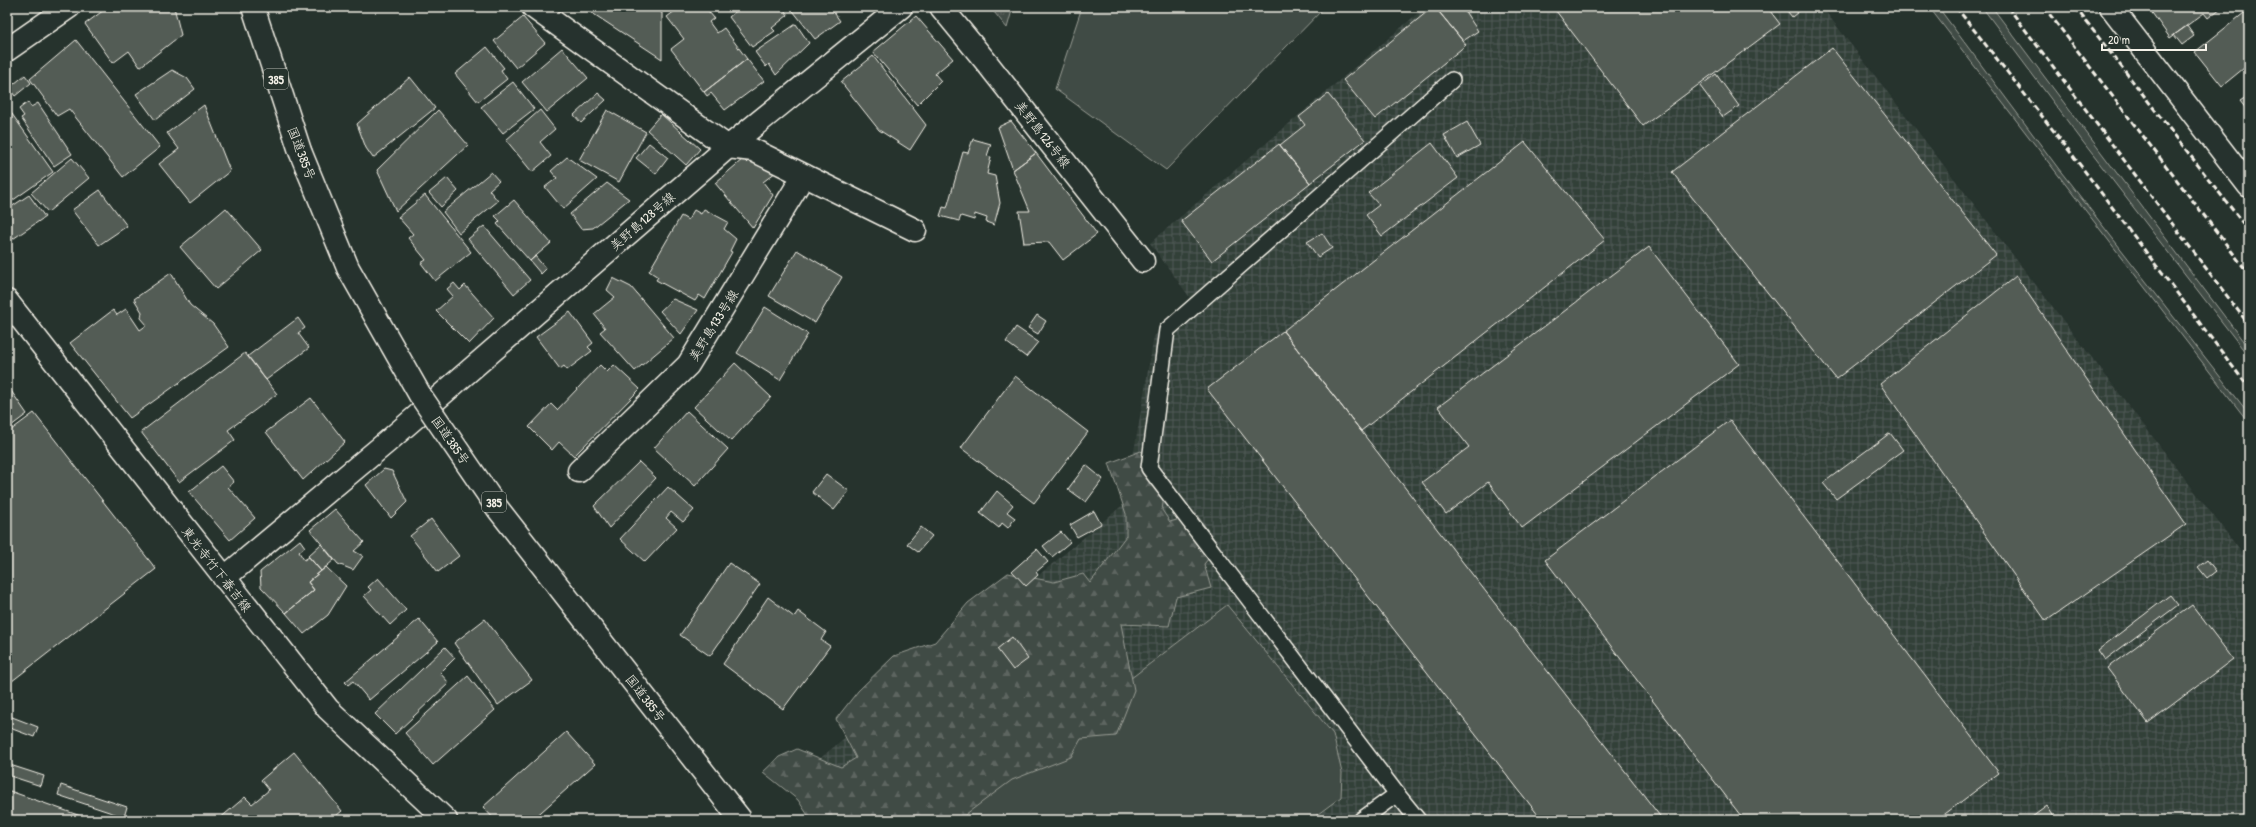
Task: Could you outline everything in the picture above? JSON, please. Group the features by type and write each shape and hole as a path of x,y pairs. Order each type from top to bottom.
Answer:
{"main road":[{"path":"7,50 69,7"},
{"name":"国道385号","path":"253,7 300,151 348,268 420,395 498,509 741,820"},
{"path":"533,7 728,147 753,150 915,230"},
{"name":"美野島128号線","path":"224,578 387,442 728,147 901,7"},
{"name":"美野島126号線","path":"941,7 988,63 1143,262"},
{"path":"2111,7 2249,186"},
{"name":"美野島133号線","path":"579,471 688,365 804,175"},
{"name":"東光寺竹下春吉線","path":"7,301 328,709 446,820"}],"lane":[{"path":"1418,820 1149,468 1167,330 1452,80"},
{"path":"1362,820 1397,794"}],"shaded area":[{"path":"1425,7 1822,7 2249,562 2249,820 843,820 805,771 1125,503 1154,336 1196,306 1150,243"}],"green space":[{"path":"990,7 1013,7 1007,28"},
{"path":"1082,7 1325,7 1166,170 1055,89"},
{"path":"1929,7 1938,7 2058,168 2249,414 2249,423"},
{"path":"1982,7 1992,7 2249,349 2249,357 2083,142"},
{"path":"1141,451 1167,476 1162,510 1170,522 1196,514 1219,546 1204,564 1211,588 1176,597 1169,626 1121,624 1134,690 1116,736 1081,739 1071,757 1012,780 958,820 811,820 798,800 763,772 779,757 797,749 841,767 856,758 836,719 858,691 894,656 935,642 968,603 1008,573 1054,582 1083,574 1090,583 1126,536 1126,514 1109,463"},
{"path":"1227,605 1333,734 1342,773 1341,797 1310,820 945,820"}],"building":[{"path":"108,7 174,7 181,35 140,67 129,51 113,63 85,24"},
{"path":"583,7 653,7 662,13 662,59"},
{"path":"680,7 705,7 714,18 709,22 717,33 724,28 747,59 704,92 671,49 684,39 667,17"},
{"path":"741,7 782,7 788,15 772,28 775,31 752,47 729,17"},
{"path":"790,7 830,7 840,21 815,39"},
{"path":"1433,7 1435,7 1466,45 1375,119 1343,80"},
{"path":"1435,7 1462,7 1478,31 1463,41"},
{"path":"1553,7 1767,7 1780,24 1643,126"},
{"path":"1784,7 1804,7 1792,17"},
{"path":"2154,7 2221,8 2208,18 2204,13 2170,38 2150,10"},
{"path":"2249,9 2249,64 2222,86 2195,52"},
{"path":"916,16 953,59 935,74 941,81 917,105 873,52"},
{"path":"523,17 545,43 516,68 494,41"},
{"path":"796,24 809,43 776,75 769,64 766,67 755,52"},
{"path":"2187,26 2194,36 2182,45 2174,35"},
{"path":"76,40 160,147 123,177 69,109 57,116 30,79"},
{"path":"487,47 504,68 501,70 507,79 478,102 455,74"},
{"path":"562,48 588,78 547,112 522,82"},
{"path":"1832,48 1996,255 1836,379 1672,172"},
{"path":"873,56 926,125 910,150 879,130 841,82"},
{"path":"747,59 764,81 725,110 711,93 707,96 704,92"},
{"path":"172,70 187,78 195,89 155,120 136,94"},
{"path":"1716,74 1739,106 1723,117 1700,86"},
{"path":"25,75 31,83 15,96 9,88"},
{"path":"410,77 435,108 373,158 366,148 357,124"},
{"path":"513,82 534,109 503,133 481,107"},
{"path":"598,93 606,100 581,123 574,115"},
{"path":"1328,94 1365,140 1310,183 1280,145 1305,125 1299,117"},
{"path":"2249,95 2249,109 2247,110 2240,101"},
{"path":"28,102 31,107 38,103 72,154 54,166 21,118 24,116 19,109"},
{"path":"204,105 230,171 190,203 159,164 179,149 167,133"},
{"path":"7,107 53,172 9,203 7,200"},
{"path":"438,110 468,145 396,211 377,170"},
{"path":"540,110 555,129 540,142 551,156 532,172 506,140"},
{"path":"607,110 646,132 619,182 579,160"},
{"path":"661,114 700,149 686,165 647,130"},
{"path":"1011,121 1036,153 1013,170 998,127"},
{"path":"1467,122 1480,145 1457,158 1444,135"},
{"path":"973,139 991,144 987,156 991,157 987,174 995,176 1000,203 994,225 986,222 987,218 975,214 974,220 961,216 959,221 940,216 943,207 947,208 963,152 968,153"},
{"path":"1525,142 1605,240 1361,431 1283,331"},
{"path":"649,143 668,158 656,174 636,158"},
{"path":"1432,143 1458,178 1382,236 1366,215 1379,205 1368,193"},
{"path":"1279,144 1310,183 1212,261 1181,221"},
{"path":"1036,153 1097,234 1063,260 1049,242 1024,243 1019,211 1030,211 1013,170"},
{"path":"567,157 597,179 563,209 545,187 557,178 551,171"},
{"path":"753,157 776,172 763,182 773,195 753,228 715,183 743,159 747,163"},
{"path":"72,158 89,178 48,212 31,193"},
{"path":"491,172 499,181 489,190 498,201 459,233 443,212"},
{"path":"447,178 458,191 441,207 429,193"},
{"path":"607,183 629,199 593,228 581,229 570,214"},
{"path":"100,190 127,226 99,245 72,210"},
{"path":"29,195 45,217 7,243 7,207 8,209"},
{"path":"425,195 471,252 435,281 421,263 426,260 408,238 413,234 398,217"},
{"path":"514,200 551,243 530,261 497,224 500,221 495,216"},
{"path":"226,208 262,250 216,289 180,247"},
{"path":"704,209 728,222 724,229 736,239 730,251 732,252 705,299 699,295 695,301 656,280 658,277 649,271 681,216 688,220 694,210 701,214"},
{"path":"484,226 530,280 514,294 468,239"},
{"path":"1322,233 1332,248 1318,257 1307,242"},
{"path":"1649,247 1739,364 1522,528 1488,482 1446,514 1422,482 1469,447 1438,407"},
{"path":"797,250 842,277 815,323 769,296"},
{"path":"535,256 546,269 541,274 530,261"},
{"path":"171,273 190,305 213,324 229,347 130,418 70,343 113,310 117,315 126,309 140,330 147,325 141,318 142,312 134,299"},
{"path":"2016,276 2186,524 2046,621 1880,384"},
{"path":"613,278 631,287 674,338 635,371 600,332 605,328 594,314 615,297 607,290"},
{"path":"454,283 460,290 465,285 494,318 469,344 436,311 453,296 447,289"},
{"path":"673,299 698,310 681,334 660,311"},
{"path":"765,307 808,334 780,380 737,353"},
{"path":"570,312 593,343 588,347 592,351 567,370 564,366 560,369 536,337"},
{"path":"1037,315 1046,321 1038,334 1028,328"},
{"path":"298,318 305,328 298,333 309,348 266,380 248,356"},
{"path":"1016,327 1038,342 1026,357 1006,342"},
{"path":"1283,331 1663,820 1542,820 1207,389"},
{"path":"245,353 277,394 228,430 235,440 179,482 141,432"},
{"path":"735,363 771,397 731,441 694,407"},
{"path":"600,365 607,372 614,365 640,389 574,456 559,442 552,450 529,427 551,404 557,410"},
{"path":"1015,376 1088,432 1034,503 961,448"},
{"path":"7,385 27,414 7,429"},
{"path":"311,398 345,442 303,480 266,432"},
{"path":"687,411 728,449 695,486 654,448"},
{"path":"34,413 156,569 7,685 7,433"},
{"path":"1730,420 1999,773 1937,820 1744,820 1545,560"},
{"path":"1890,433 1903,450 1836,499 1823,483"},
{"path":"639,462 656,478 609,528 594,506"},
{"path":"1086,465 1103,479 1086,502 1068,489"},
{"path":"221,466 234,482 228,487 255,518 230,540 189,492"},
{"path":"384,469 392,471 407,502 391,518 366,485"},
{"path":"826,474 849,491 834,510 812,492"},
{"path":"668,487 694,510 683,522 671,512 666,518 677,528 645,562 620,539"},
{"path":"997,491 1013,505 1007,512 1015,518 1008,528 1002,523 999,528 980,513"},
{"path":"335,509 364,542 354,551 363,556 353,570 338,564 310,530"},
{"path":"1094,511 1101,524 1077,537 1070,525"},
{"path":"431,519 459,556 438,572 410,536"},
{"path":"921,527 932,536 918,552 907,544"},
{"path":"1061,532 1070,542 1052,557 1043,546"},
{"path":"300,540 305,547 299,552 304,560 309,557 321,571 308,582 314,590 286,613 261,587 260,572"},
{"path":"321,544 334,560 321,571 308,556"},
{"path":"1037,549 1048,562 1036,572 1038,575 1026,586 1012,571"},
{"path":"2207,560 2216,571 2207,578 2198,567"},
{"path":"729,563 760,584 710,656 680,635"},
{"path":"326,567 346,586 328,615 304,634 286,613 314,590 308,582"},
{"path":"378,578 406,610 390,625 364,596 371,590 368,587"},
{"path":"2170,595 2178,605 2105,660 2098,650"},
{"path":"768,597 794,617 798,611 826,632 821,640 830,646 783,709 723,664"},
{"path":"2192,605 2233,659 2148,723 2107,668"},
{"path":"419,619 438,642 369,700 353,681 348,685 345,682"},
{"path":"485,619 532,680 498,705 454,643"},
{"path":"1012,637 1028,659 1013,670 997,649"},
{"path":"445,647 455,658 440,673 449,683 395,734 375,714"},
{"path":"468,676 495,710 433,765 405,733"},
{"path":"7,715 38,727 34,737 7,727"},
{"path":"566,732 595,764 532,820 495,820 483,807"},
{"path":"294,752 342,811 331,820 218,820 245,797 252,804 269,790 261,780"},
{"path":"7,764 44,776 41,786 7,775"},
{"path":"61,785 127,807 124,817 58,795"},
{"path":"7,790 92,820 7,820"},
{"path":"2047,806 2056,820 2028,820"}],"railway":[{"path":"1956,7 2071,153 2249,388"},
{"path":"2008,7 2249,325"},
{"path":"2044,7 2249,274"},
{"path":"2075,7 2249,231"}]}
